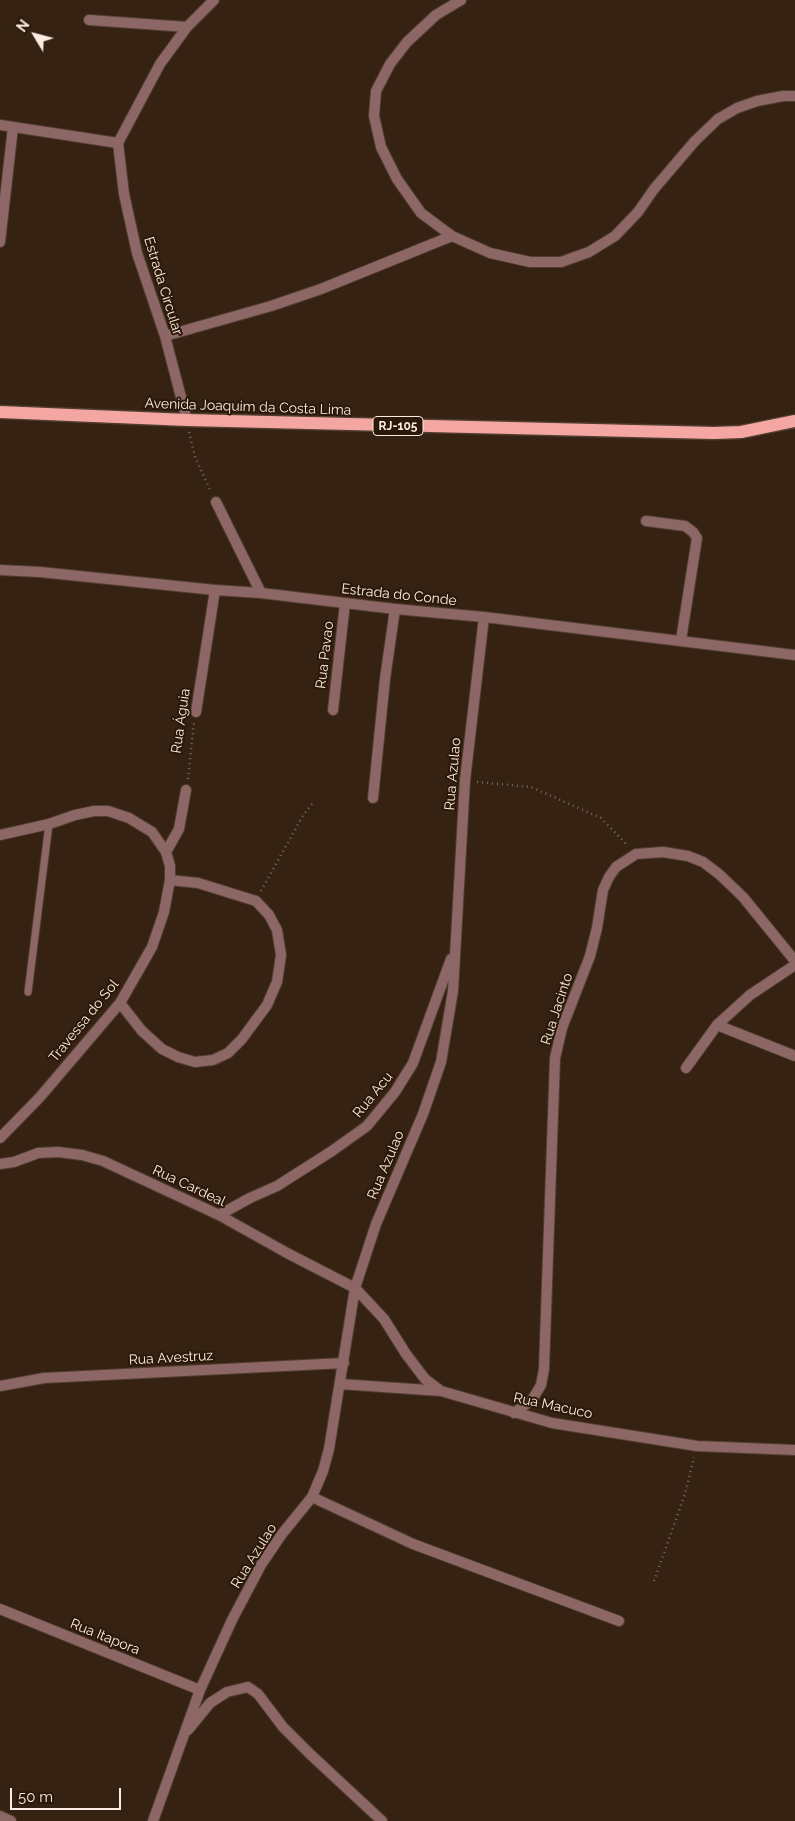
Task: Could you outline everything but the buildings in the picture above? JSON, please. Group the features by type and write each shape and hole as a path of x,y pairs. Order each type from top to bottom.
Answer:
{"main road":[{"name":"Avenida Joaquim da Costa Lima","path":"0,412 188,420 714,434 740,432 795,421"}],"street":[{"path":"0,126 118,143 160,64 186,27 214,0"},
{"path":"461,0 436,15 407,42 390,64 376,91 374,116 381,147 397,179 421,213 452,236 490,253 530,262 561,262 589,252 615,236 621,230 638,212 654,189 695,141 718,119 737,108 757,101 783,96 795,96"},
{"path":"89,20 186,27"},
{"path":"0,242 13,127"},
{"name":"Estrada Circular","path":"118,143 124,194 138,253 188,420"},
{"path":"164,336 271,306 321,289 452,236"},
{"path":"216,502 261,593"},
{"path":"646,521 685,526 697,538 681,640"},
{"name":"Estrada do Conde","path":"0,570 261,593 395,609 484,617 795,655"},
{"name":"Rua Águia","path":"196,712 215,590"},
{"name":"Rua Pavao","path":"333,710 345,603"},
{"path":"373,798 385,680 395,609"},
{"name":"Rua Azulao","path":"153,1821 200,1690 232,1620 261,1566 282,1534 312,1497 323,1471 329,1450 355,1288 376,1224 423,1114 441,1062 453,991 465,780 484,617"},
{"path":"166,852 179,828 186,790"},
{"name":"Travessa do Sol","path":"0,835 49,824 75,815 94,811 108,811 129,818 152,832 166,852 170,866 170,880 164,912 152,947 120,1003 40,1097 0,1138"},
{"name":"Rua Jacinto","path":"514,1413 532,1400 541,1384 544,1370 555,1058 562,1028 590,956 604,890 609,877 616,867 636,854 663,852 688,856 703,862 719,874 743,897 795,961"},
{"path":"120,1003 142,1032 162,1049 178,1057 195,1062 213,1060 228,1053 242,1039 267,1005 277,982 281,955 277,930 270,914 256,901 198,883 170,880"},
{"name":"Rua Acu","path":"219,1215 277,1186 367,1126 395,1092 413,1063 455,950"},
{"path":"686,1068 717,1025 750,995 795,965"},
{"path":"717,1025 795,1056"},
{"name":"Rua Cardeal","path":"0,1164 14,1162 38,1154 58,1152 82,1155 103,1161 219,1215 355,1288"},
{"name":"Rua Macuco","path":"355,1288 384,1319 406,1354 425,1379 441,1391 552,1423 696,1446 795,1450"},
{"name":"Rua Avestruz","path":"0,1386 44,1378 344,1363"},
{"path":"340,1384 441,1391"},
{"path":"312,1497 413,1544 619,1622"},
{"name":"Rua Itapora","path":"0,1609 200,1690"},
{"path":"182,1737 210,1703 227,1692 248,1687 258,1694 283,1727 310,1754 382,1821"},
{"path":"0,1816 11,1821"}],"lane":[{"path":"28,992 49,824"}],"path":[{"path":"188,420 195,457 216,502"},
{"name":"Rua Águia","path":"186,790 196,712"},
{"path":"465,780 530,787 601,818 636,854"},
{"path":"256,901 302,817 312,804"},
{"path":"654,1582 685,1494 696,1446"}]}
